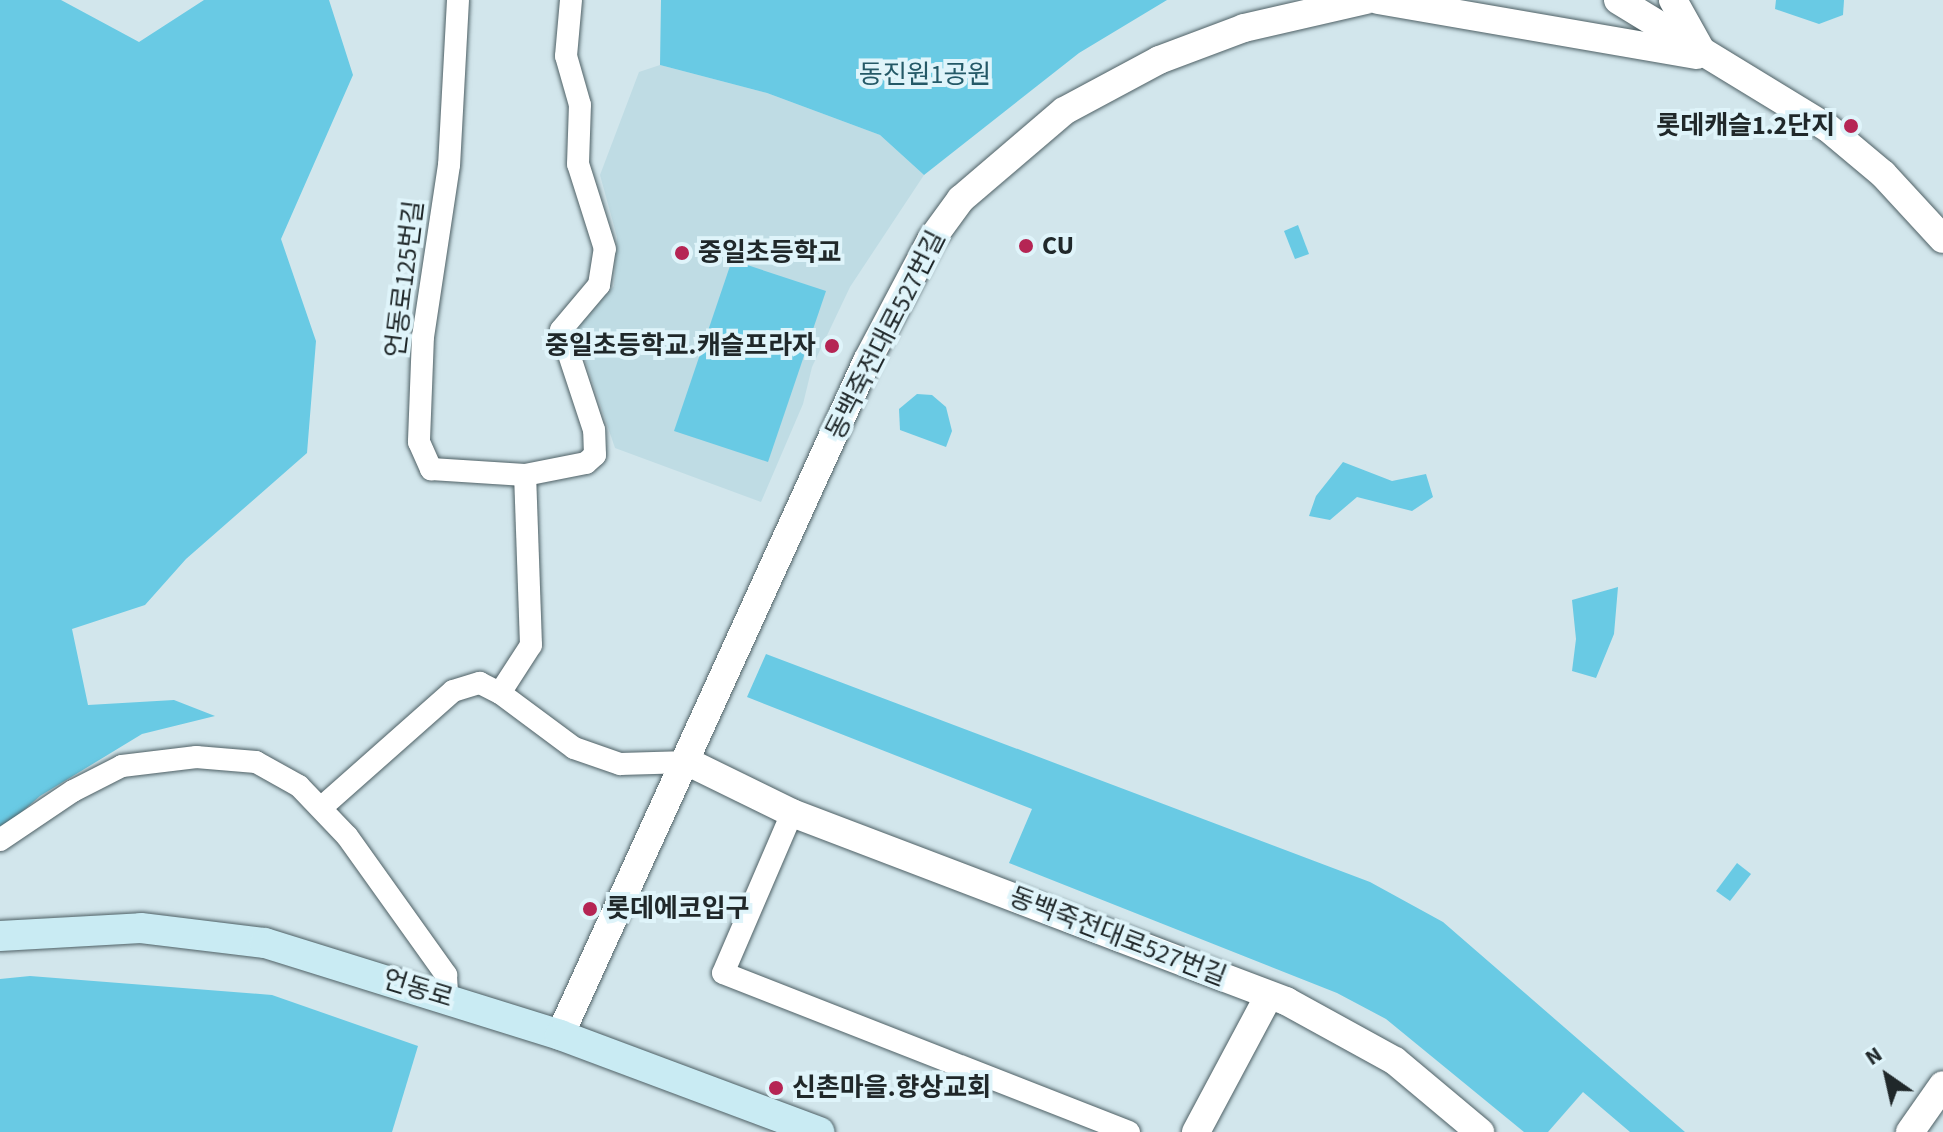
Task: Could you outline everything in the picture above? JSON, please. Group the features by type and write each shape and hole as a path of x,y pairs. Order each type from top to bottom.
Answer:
{"main road":[{"name":"언동로","path":"0,936 114,928 224,936 447,996 819,1132"}],"street":[{"name":"언동로125번길","path":"458,0 449,165 423,336 419,442 431,469 525,475 586,463 595,455 594,430 561,330 599,285 605,249 578,164 580,105 566,56 571,0"},
{"name":"동백죽전대로527번길","path":"560,1035 688,762 867,361 931,240 961,199 1064,111 1159,60 1244,28 1366,0"},
{"path":"1378,0 1704,56"},
{"path":"1618,0 1704,56 1828,128 1883,174 1943,239"},
{"path":"1673,0 1704,56"},
{"path":"500,693 531,645 525,475"},
{"path":"322,807 453,691 480,683 500,693 574,748 620,764 688,762"},
{"path":"0,840 99,776 166,758 222,756 256,762 299,786 322,807 446,975 447,996"},
{"name":"동백죽전대로527번길","path":"688,762 792,813 1269,995 1395,1061 1480,1132"},
{"path":"792,813 723,973 1129,1132"},
{"path":"1196,1132 1269,995"},
{"path":"1910,1132 1943,1085"}],"shaded area":[{"path":"660,65 767,93 880,135 924,175 850,287 812,367 803,404 761,502 615,448 574,327 614,286 617,237 600,175 639,72"}],"green space":[{"path":"0,0 61,0 139,42 204,0 329,0 353,75 281,239 316,341 307,453 186,559 145,605 72,629 88,705 174,700 215,716 142,734 40,796 0,831"},
{"name":"동진원1공원","path":"661,0 1167,0 1079,53 924,175 880,135 767,93 660,65"},
{"path":"1776,0 1844,0 1843,15 1819,24 1775,9"},
{"path":"1298,225 1309,254 1295,259 1284,231"},
{"path":"732,260 826,291 768,462 674,431"},
{"path":"917,394 932,395 946,407 952,431 946,447 900,430 899,409"},
{"path":"1343,462 1392,481 1426,474 1433,497 1412,511 1357,497 1330,520 1309,516 1316,496"},
{"path":"1618,587 1614,634 1596,678 1572,671 1576,639 1572,600"},
{"path":"766,654 1370,882 1443,922 1685,1132 1630,1132 1583,1092 1548,1132 1524,1132 1386,1019 1337,993 1009,863 1032,809 747,697"},
{"path":"1737,863 1751,874 1730,901 1716,891"},
{"path":"30,976 272,995 418,1046 392,1132 0,1132 0,979"}],"place":[{"name":"롯데캐슬1.2단지","path":"1851,126"},
{"name":"CU","path":"1026,246"},
{"name":"중일초등학교","path":"682,253"},
{"name":"중일초등학교.캐슬프라자","path":"832,346"},
{"name":"롯데에코입구","path":"590,909"},
{"name":"신촌마을.향상교회","path":"776,1088"}]}
